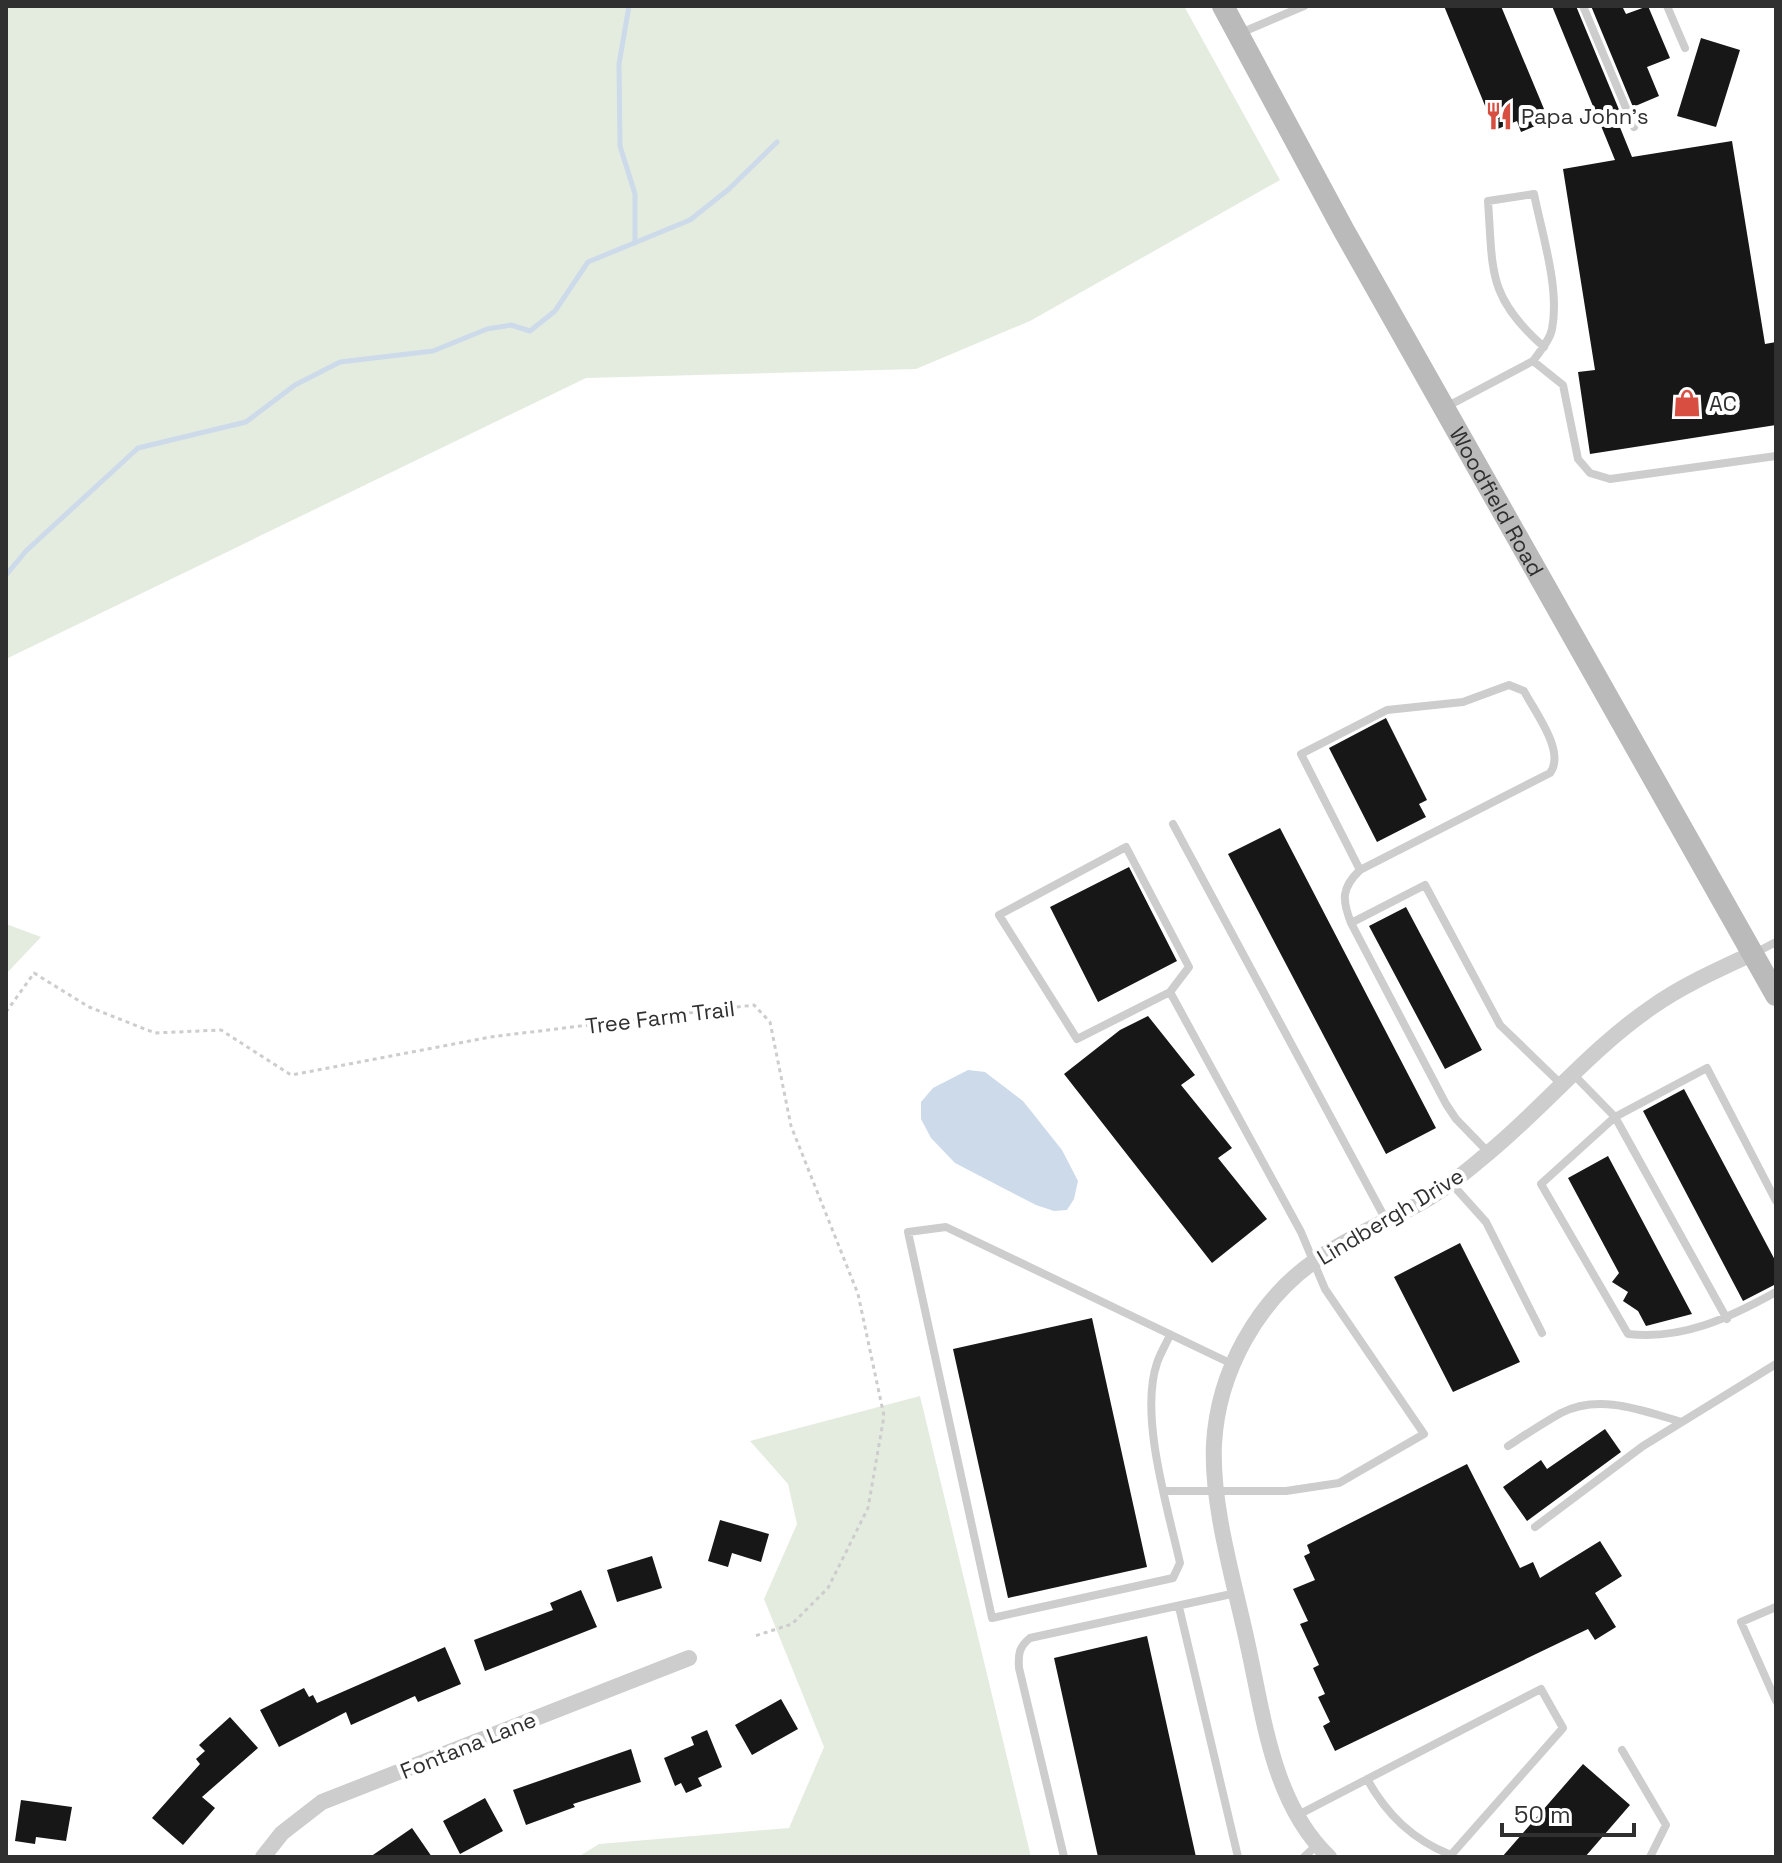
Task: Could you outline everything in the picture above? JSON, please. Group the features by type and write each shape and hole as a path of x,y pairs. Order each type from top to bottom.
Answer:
{"main road":[{"name":"Woodfield Road","path":"1223,6 1343,229 1776,995"}],"street":[{"name":"Lindbergh Drive","path":"1323,1851 1297,1816 1271,1751 1216,1490 1214,1444 1222,1394 1232,1364 1265,1308 1313,1261 1451,1183 1489,1153 1613,1038 1653,1006 1754,953"},
{"name":"Fontana Lane","path":"263,1857 282,1833 322,1802 689,1658"}],"lane":[{"path":"1238,34 1304,6"},
{"path":"1583,6 1634,127"},
{"path":"1667,6 1685,48"},
{"path":"1445,408 1533,361 1544,347 1552,331 1554,297 1534,194 1488,201 1494,276 1507,309 1544,347"},
{"path":"1533,361 1563,385 1578,459 1590,473 1610,479 1776,456"},
{"path":"1360,870 1301,754 1387,710 1463,702 1509,685 1518,686 1524,691 1555,750 1555,766 1550,773 1360,870 1349,881 1345,895 1345,908 1351,923 1446,1104 1489,1153"},
{"path":"1173,824 1386,1220"},
{"path":"1126,847 1189,967 1170,992 1077,1039 999,915 1126,847"},
{"path":"1351,923 1425,885 1500,1025 1615,1117 1727,1319"},
{"path":"1754,953 1776,942"},
{"path":"1165,1491 1286,1491 1339,1483 1424,1434 1325,1289 1301,1232 1170,992"},
{"path":"1776,1201 1707,1068 1615,1117 1541,1184 1628,1334 1656,1337 1727,1319 1776,1292"},
{"path":"1451,1183 1486,1222 1542,1333"},
{"path":"1170,1335 1157,1363 1152,1406 1153,1432 1180,1563 1173,1578 992,1618 908,1232 946,1227 1232,1364"},
{"path":"1535,1527 1643,1446 1776,1364"},
{"path":"1508,1446 1564,1412 1595,1404 1625,1406 1682,1422"},
{"path":"1064,1857 1019,1668 1018,1655 1022,1645 1030,1638 1237,1593"},
{"path":"1179,1607 1238,1857"},
{"path":"1776,1607 1741,1622 1776,1701"},
{"path":"1297,1816 1367,1779 1541,1689 1563,1728 1451,1855 1411,1834 1391,1815 1367,1779"},
{"path":"1622,1750 1666,1825 1650,1857"},
{"path":"1304,1857 1323,1851"}],"path":[{"name":"Tree Farm Trail","path":"6,1012 34,973 89,1007 155,1033 221,1030 291,1075 490,1037 754,1005 770,1022 791,1126 858,1294 884,1416 868,1508 828,1588 792,1624 755,1636"}],"shaded area":[{"path":"6,6 1184,6 1280,180 1030,321 916,369 586,378 6,659"},
{"path":"6,924 41,937 6,974"},
{"path":"920,1396 1031,1857 578,1857 599,1844 789,1828 824,1747 764,1599 797,1524 788,1484 750,1441"}],"water":[{"path":"968,1070 985,1072 1023,1101 1062,1150 1078,1181 1074,1199 1067,1210 1054,1211 1036,1205 955,1163 931,1138 921,1119 921,1102 933,1088"}],"building":[{"path":"1444,6 1501,6 1544,109 1536,113 1540,124 1521,132 1517,121 1495,130"},
{"path":"1552,6 1576,6 1620,112 1615,115 1632,157 1732,141 1765,344 1776,342 1776,425 1590,454 1578,372 1595,370 1563,169 1615,160"},
{"path":"1591,6 1622,6 1626,14 1648,6 1670,58 1647,67 1659,96 1633,107"},
{"path":"1701,38 1740,50 1716,127 1677,116"},
{"path":"1386,718 1427,800 1419,804 1426,817 1377,842 1329,748"},
{"path":"1280,828 1436,1128 1386,1154 1228,854"},
{"path":"1129,867 1177,961 1098,1002 1050,907"},
{"path":"1406,907 1482,1050 1445,1069 1369,926"},
{"path":"1148,1016 1195,1075 1181,1085 1232,1148 1218,1158 1267,1219 1212,1263 1064,1074 1120,1030"},
{"path":"1684,1089 1776,1262 1776,1284 1743,1301 1643,1111"},
{"path":"1608,1156 1692,1314 1646,1326 1638,1311 1623,1301 1628,1292 1612,1282 1619,1273 1568,1178"},
{"path":"1460,1243 1520,1362 1453,1392 1394,1277"},
{"path":"1092,1318 1147,1567 1008,1598 953,1349"},
{"path":"1605,1429 1621,1452 1527,1521 1503,1487 1541,1460 1547,1469"},
{"path":"1467,1464 1520,1568 1533,1562 1540,1578 1600,1541 1622,1576 1595,1593 1616,1627 1595,1640 1588,1629 1335,1751 1323,1726 1330,1722 1318,1697 1325,1694 1313,1668 1319,1665 1300,1624 1308,1621 1293,1589 1315,1580 1304,1556 1310,1553 1307,1545"},
{"path":"720,1520 769,1534 761,1562 732,1553 728,1567 708,1561"},
{"path":"652,1556 662,1588 617,1602 607,1570"},
{"path":"581,1590 597,1627 485,1671 474,1640 553,1610 550,1603"},
{"path":"1147,1636 1196,1857 1098,1857 1054,1658"},
{"path":"445,1647 461,1684 418,1702 415,1696 351,1725 346,1712 279,1747 260,1710 304,1688 317,1703"},
{"path":"781,1699 798,1729 752,1755 735,1725"},
{"path":"230,1717 258,1748 202,1797 215,1808 183,1845 152,1818 200,1764 196,1759 205,1751 199,1745"},
{"path":"707,1730 722,1767 698,1778 702,1786 686,1793 681,1783 675,1786 664,1758 694,1745 691,1737"},
{"path":"631,1749 641,1782 573,1804 575,1807 526,1825 513,1790"},
{"path":"1583,1764 1630,1805 1585,1857 1502,1857"},
{"path":"485,1798 503,1831 460,1854 443,1821"},
{"path":"21,1800 72,1807 66,1841 36,1837 35,1844 15,1841"},
{"path":"412,1828 432,1857 370,1857"}],"waterway":[{"path":"629,6 619,64 620,146 635,194 635,243"},
{"path":"6,575 26,551 138,448 246,422 295,385 340,362 433,351 487,329 511,325 530,331 555,311 588,262 690,220 729,189 777,142"}],"place":[{"name":"Papa John's","path":"1499,116"},
{"name":"AC","path":"1687,403"}]}
